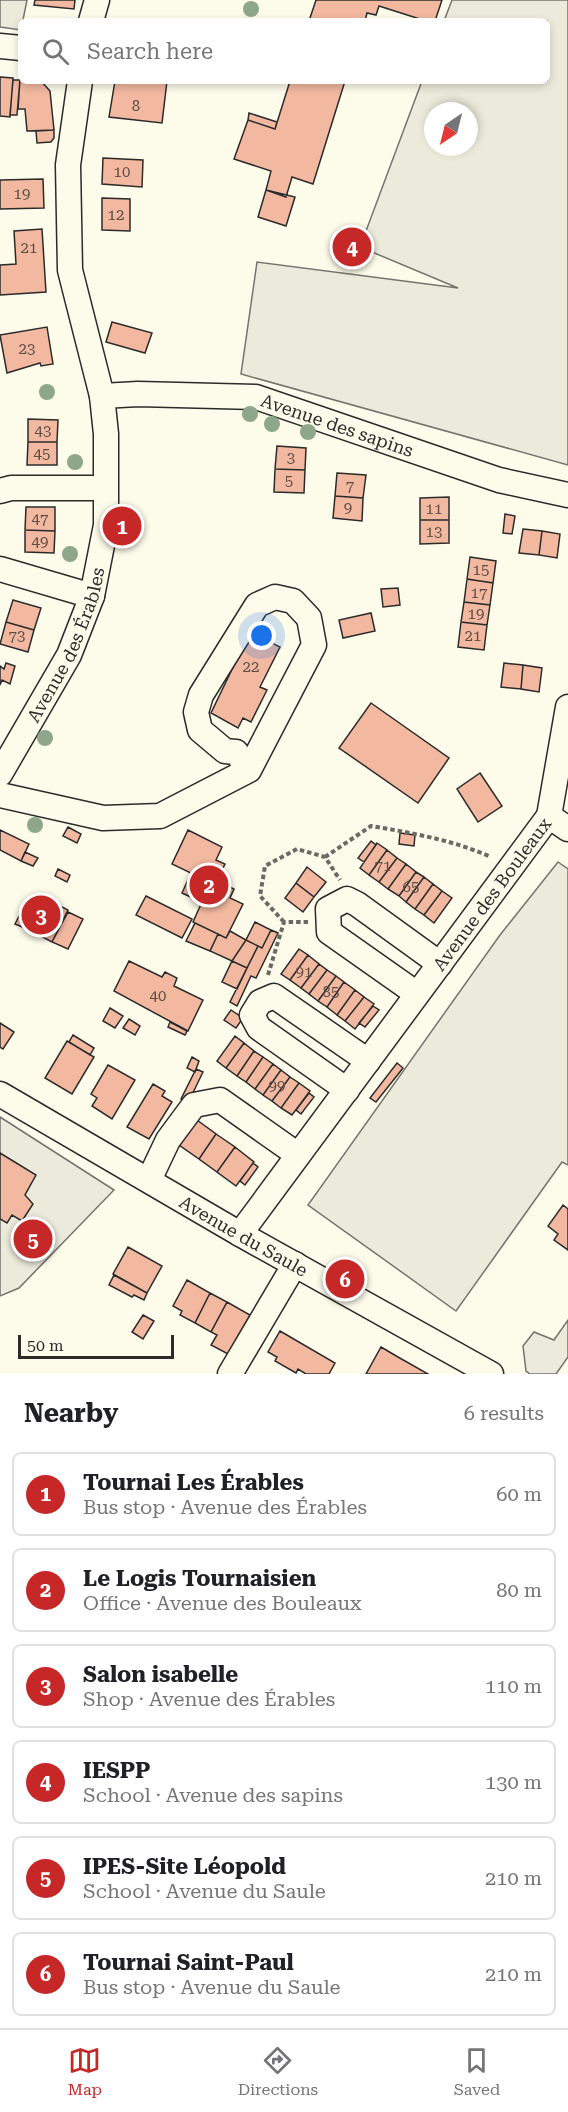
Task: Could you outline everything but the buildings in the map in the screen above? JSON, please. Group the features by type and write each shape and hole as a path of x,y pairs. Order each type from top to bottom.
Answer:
{"street":[{"path":"92,18 97,0"},
{"path":"0,46 18,48"},
{"name":"Avenue des Érables","path":"0,774 69,655 92,596 106,525 106,434 102,396 70,270 68,165 80,84"},
{"name":"Avenue des sapins","path":"102,396 256,397 500,480 568,495"},
{"path":"6,489 105,488"},
{"path":"3,570 92,596"},
{"path":"0,795 104,818 160,816 249,770 314,645 309,618 293,601 275,597 257,605 201,695 196,712 200,730 210,741 225,752 236,753 249,770"},
{"name":"Avenue des Bouleaux","path":"240,1234 511,867 559,822 568,707"},
{"path":"417,994 329,932 328,909 346,899 357,904 440,964"},
{"path":"347,1090 259,1028 252,1015 260,1002 274,996 368,1061"},
{"name":"Avenue du Saule","path":"0,1094 240,1234 490,1374"},
{"path":"149,1180 168,1140 194,1105 220,1100 298,1155"},
{"path":"230,1374 295,1264"}],"path":[{"path":"325,857 371,826 428,836 468,847 511,867"},
{"path":"329,922 284,922 260,896 265,866 297,849 325,857 340,880 346,899"},
{"path":"260,1002 284,922"}],"shaded area":[{"path":"0,0 27,0 23,18 18,18 18,30 0,27"},
{"path":"452,0 568,0 568,465 241,374 257,262 458,288 360,247 421,84 550,84 550,18 445,18"},
{"path":"558,862 568,869 568,1165 562,1162 456,1311 308,1205 500,935"},
{"path":"0,1117 114,1190 19,1288 0,1296"},
{"path":"568,1320 568,1357 556,1374 530,1374 526,1371 523,1346 534,1332 554,1340"}],"place":[{"name":"IESPP","path":"352,247"},
{"name":"Tournai Les Érables","path":"122,526"},
{"name":"Le Logis Tournaisien","path":"209,885"},
{"name":"Salon isabelle","path":"41,915"},
{"name":"IPES-Site Léopold","path":"33,1239"},
{"name":"Tournai Saint-Paul","path":"345,1279"}]}
